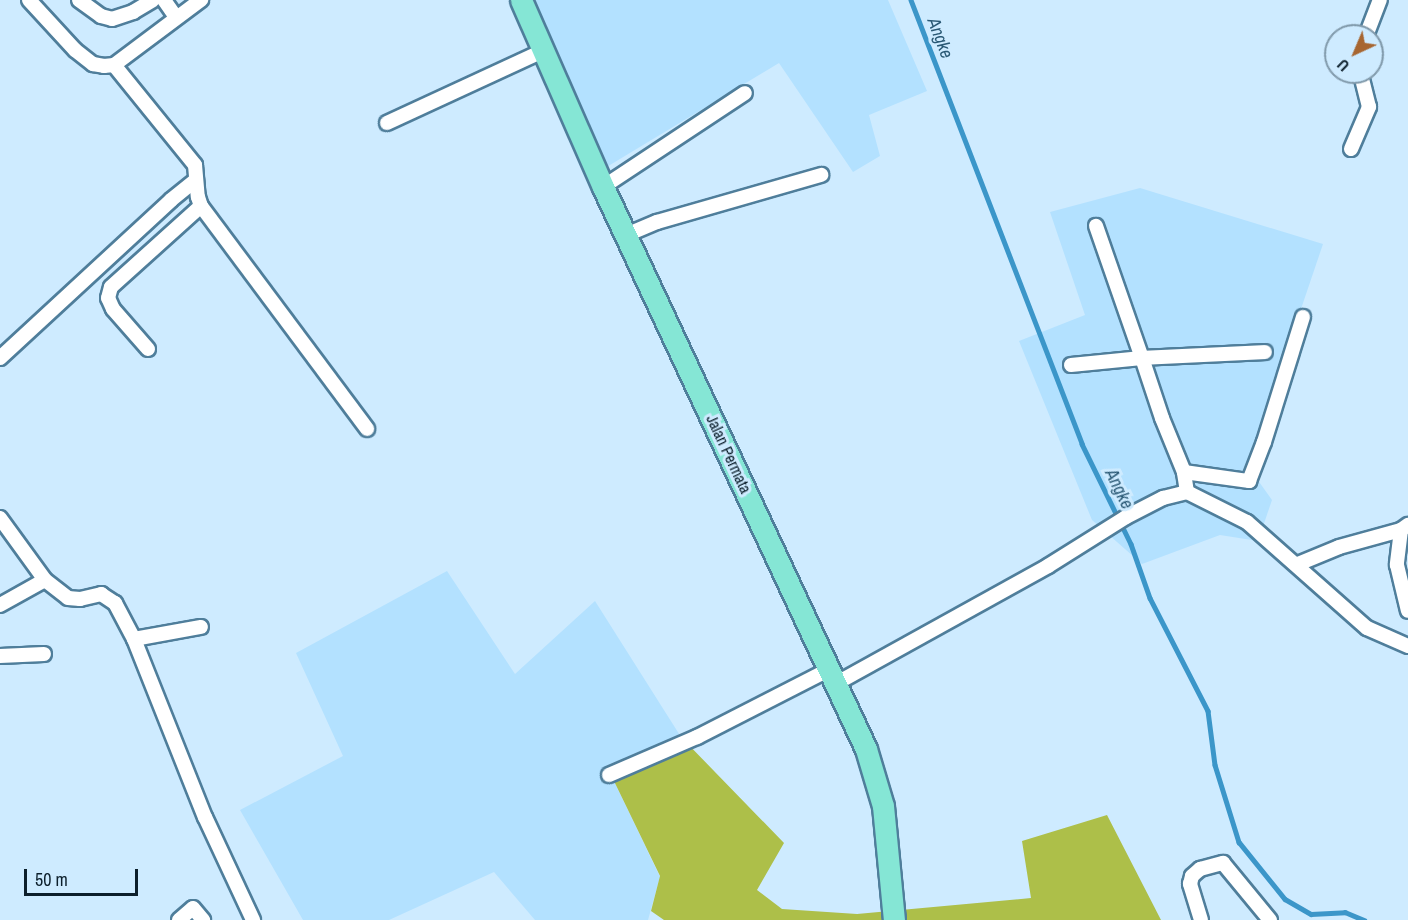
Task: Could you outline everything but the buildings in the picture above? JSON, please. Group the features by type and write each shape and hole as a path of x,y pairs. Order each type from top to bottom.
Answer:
{"main road":[{"name":"Jalan Permata","path":"521,0 603,187 834,676 878,784 883,806 894,920"}],"street":[{"path":"29,0 75,51 93,64 114,65 201,0"},
{"path":"79,0 101,16 112,19 133,12 153,0"},
{"path":"164,0 176,17"},
{"path":"1371,24 1380,0"},
{"path":"387,123 543,51"},
{"path":"114,65 195,165 201,206 367,429"},
{"path":"1351,149 1369,107 1363,84"},
{"path":"603,187 745,93"},
{"path":"626,235 657,222 821,175"},
{"path":"0,358 171,200 196,180"},
{"path":"148,349 112,309 108,298 111,287 201,206"},
{"path":"1096,226 1162,418 1184,472 1187,492"},
{"path":"1184,472 1249,481 1264,442 1303,317"},
{"path":"1071,365 1142,358 1265,352"},
{"path":"609,775 834,676 1029,577 1112,525 1162,498 1187,492 1247,522 1298,564 1367,628 1408,646"},
{"path":"0,518 45,580 72,600 107,595 115,603 134,639 205,817 253,920"},
{"path":"1298,564 1339,547 1405,527 1397,564 1408,611"},
{"path":"0,604 45,580"},
{"path":"134,639 201,627"},
{"path":"0,656 44,654"},
{"path":"1201,920 1190,884 1192,876 1200,868 1223,863 1270,920"},
{"path":"179,920 193,908 203,920"}],"shaded area":[{"path":"526,0 888,0 927,91 869,115 880,156 853,172 779,63 605,168"},
{"path":"1140,188 1323,244 1282,365 1269,446 1257,479 1272,500 1258,541 1220,535 1142,564 1092,520 1019,341 1085,315 1050,212"},
{"path":"447,571 515,674 595,601 681,737 613,779 660,877 648,920 535,920 494,872 389,920 303,920 240,810 343,756 296,653"}],"green space":[{"path":"681,737 784,843 757,890 782,909 857,914 1031,898 1022,841 1107,815 1161,920 664,920 651,911 660,876 613,779"}],"waterway":[{"name":"Angke","path":"911,0 1082,444 1131,544 1150,598 1208,711 1215,765 1239,842 1285,899 1311,914 1345,912 1364,920"}]}
